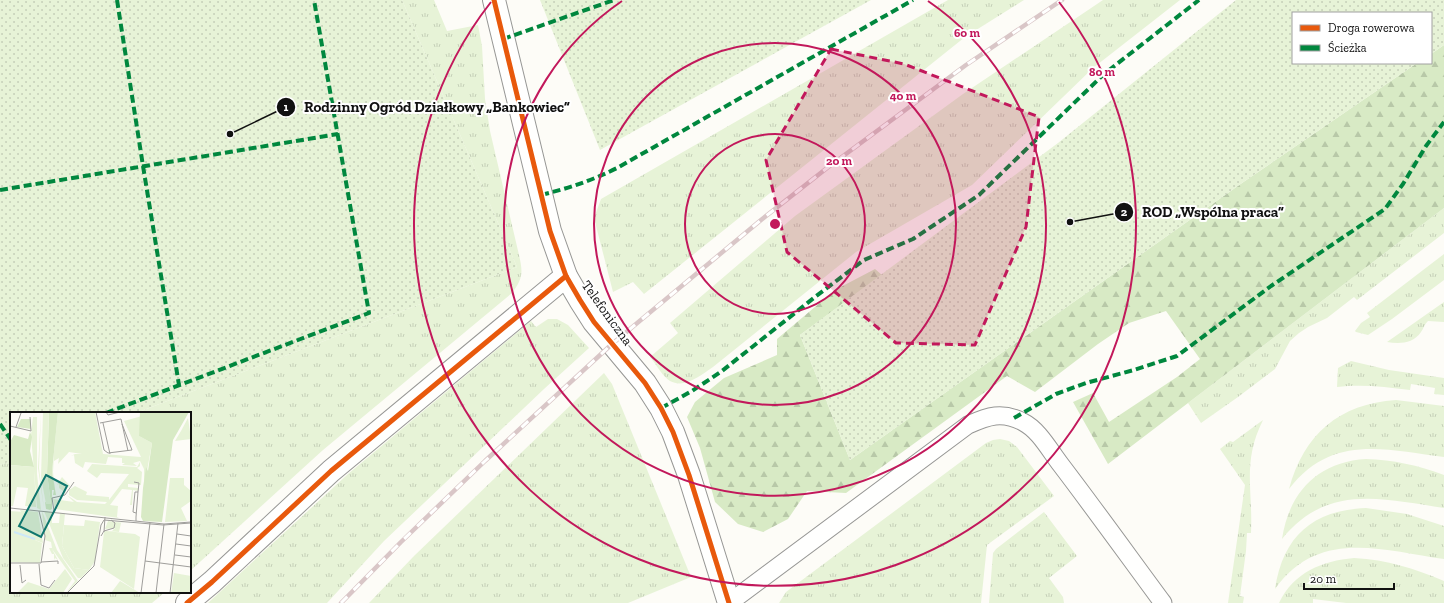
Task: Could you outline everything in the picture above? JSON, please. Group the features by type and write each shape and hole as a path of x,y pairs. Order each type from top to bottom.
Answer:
{"street":[{"name":"Telefoniczna","path":"494,0 550,231 566,276 594,322 645,383 661,408 673,432 689,475 729,603"},
{"path":"187,603 212,582 331,471 566,276"}],"lane":[{"path":"729,603 968,425 987,416 1007,415 1024,422 1036,433 1103,520 1163,603"}],"highlighted area":[{"path":"831,49 904,64 1039,117 1026,227 975,345 896,343 787,252 766,160"}],"green space":[{"path":"0,0 402,0 517,267 139,412 10,412 10,461 0,465"},
{"path":"402,0 434,0 447,31 478,25 482,46 485,99 490,131 520,261 520,279 512,293 323,450 191,570 191,412 139,412 517,267"},
{"path":"540,0 871,0 600,150"},
{"path":"948,0 1024,0 965,37 644,294 633,282 613,292 594,218 601,199"},
{"path":"1103,0 1180,0 1093,68 972,185 856,252 713,367 698,377 687,382 676,383 665,377 650,357 678,333 670,323 795,216 963,94"},
{"path":"1236,0 1444,0 1444,45 1432,53 1432,12 1292,12 1292,64 1416,64 1242,183 850,460 800,335 1058,143"},
{"path":"1444,45 1444,208 1108,464 1073,402 1093,393 1109,422 1177,377 1200,359 1166,311 1129,323 1098,344 1035,392 1007,376 846,493 807,491 788,519 763,532 738,524 715,502 700,448 687,417 695,402 724,378 777,355 777,339 835,290 875,269 882,275 800,335 850,460 1242,183 1416,64 1432,64 1432,53"},
{"path":"1444,208 1444,233 1357,300 1354,297 1327,318 1299,333 1290,341 1275,369 1201,423 1188,403"},
{"path":"1444,254 1444,280 1368,335 1355,331 1361,323 1370,317 1367,313"},
{"path":"1444,302 1444,322 1428,321 1418,336 1410,341 1401,343 1387,342"},
{"path":"548,319 557,319 568,325 589,348 384,541 327,603 208,603 348,474 531,321 536,327"},
{"path":"1351,361 1389,370 1444,378 1444,395 1434,394 1435,388 1411,384 1410,390 1364,386 1337,387 1338,368"},
{"path":"604,373 612,384 691,577 628,603 369,603 414,556"},
{"path":"1396,400 1444,406 1444,457 1380,449 1360,449 1341,453 1322,460 1305,472 1289,489 1304,452 1314,438 1327,425 1341,415 1357,408"},
{"path":"1263,420 1253,449 1251,463 1251,533 1247,533 1240,596 1244,597 1243,603 1228,603 1245,485 1220,449 1230,441 1233,442"},
{"path":"1000,439 1009,441 1017,447 1054,496 987,545 981,603 779,603 786,592 986,443"},
{"path":"1366,459 1425,468 1444,475 1444,508 1378,499 1357,499 1337,502 1318,509 1299,521 1282,539 1291,507 1309,482 1320,473 1334,466 1349,461"},
{"path":"10,461 10,593 164,593 152,603 0,603 0,465"},
{"path":"1366,508 1407,514 1444,526 1444,559 1375,548 1331,550 1311,557 1292,570 1275,589 1279,570 1285,554 1293,541 1304,529 1331,514 1347,510"},
{"path":"1044,512 1077,556 1049,578 1063,597 1064,603 989,603 993,553 996,549"},
{"path":"1354,558 1400,565 1444,581 1444,603 1346,603 1313,599 1313,603 1279,603 1285,592 1293,583 1310,570 1331,562"}],"railway":[{"path":"341,603 401,542 485,461 612,344 761,220 827,168 966,65 1062,0"}],"marked path":[{"path":"117,0 179,385"},
{"path":"109,412 369,313 314,0"},
{"path":"503,39 614,0"},
{"path":"541,195 580,184 617,168 913,0"},
{"path":"661,408 692,391 722,371 864,260 913,239 979,195 1104,74 1199,0"},
{"path":"1014,418 1056,394 1086,383 1177,356 1271,286 1385,209 1403,184 1426,146 1444,122"},
{"path":"0,190 338,134"},
{"path":"0,424 10,439"}],"cycle path":[{"path":"494,0 550,231 566,276 594,322 645,383 661,408 673,432 689,475 729,603"},
{"path":"187,603 212,582 331,471 566,276"}],"place":[{"name":"Rodzinny Ogród Działkowy „Bankowiec”","path":"230,134"},
{"name":"ROD „Wspólna praca”","path":"1070,222"}]}
